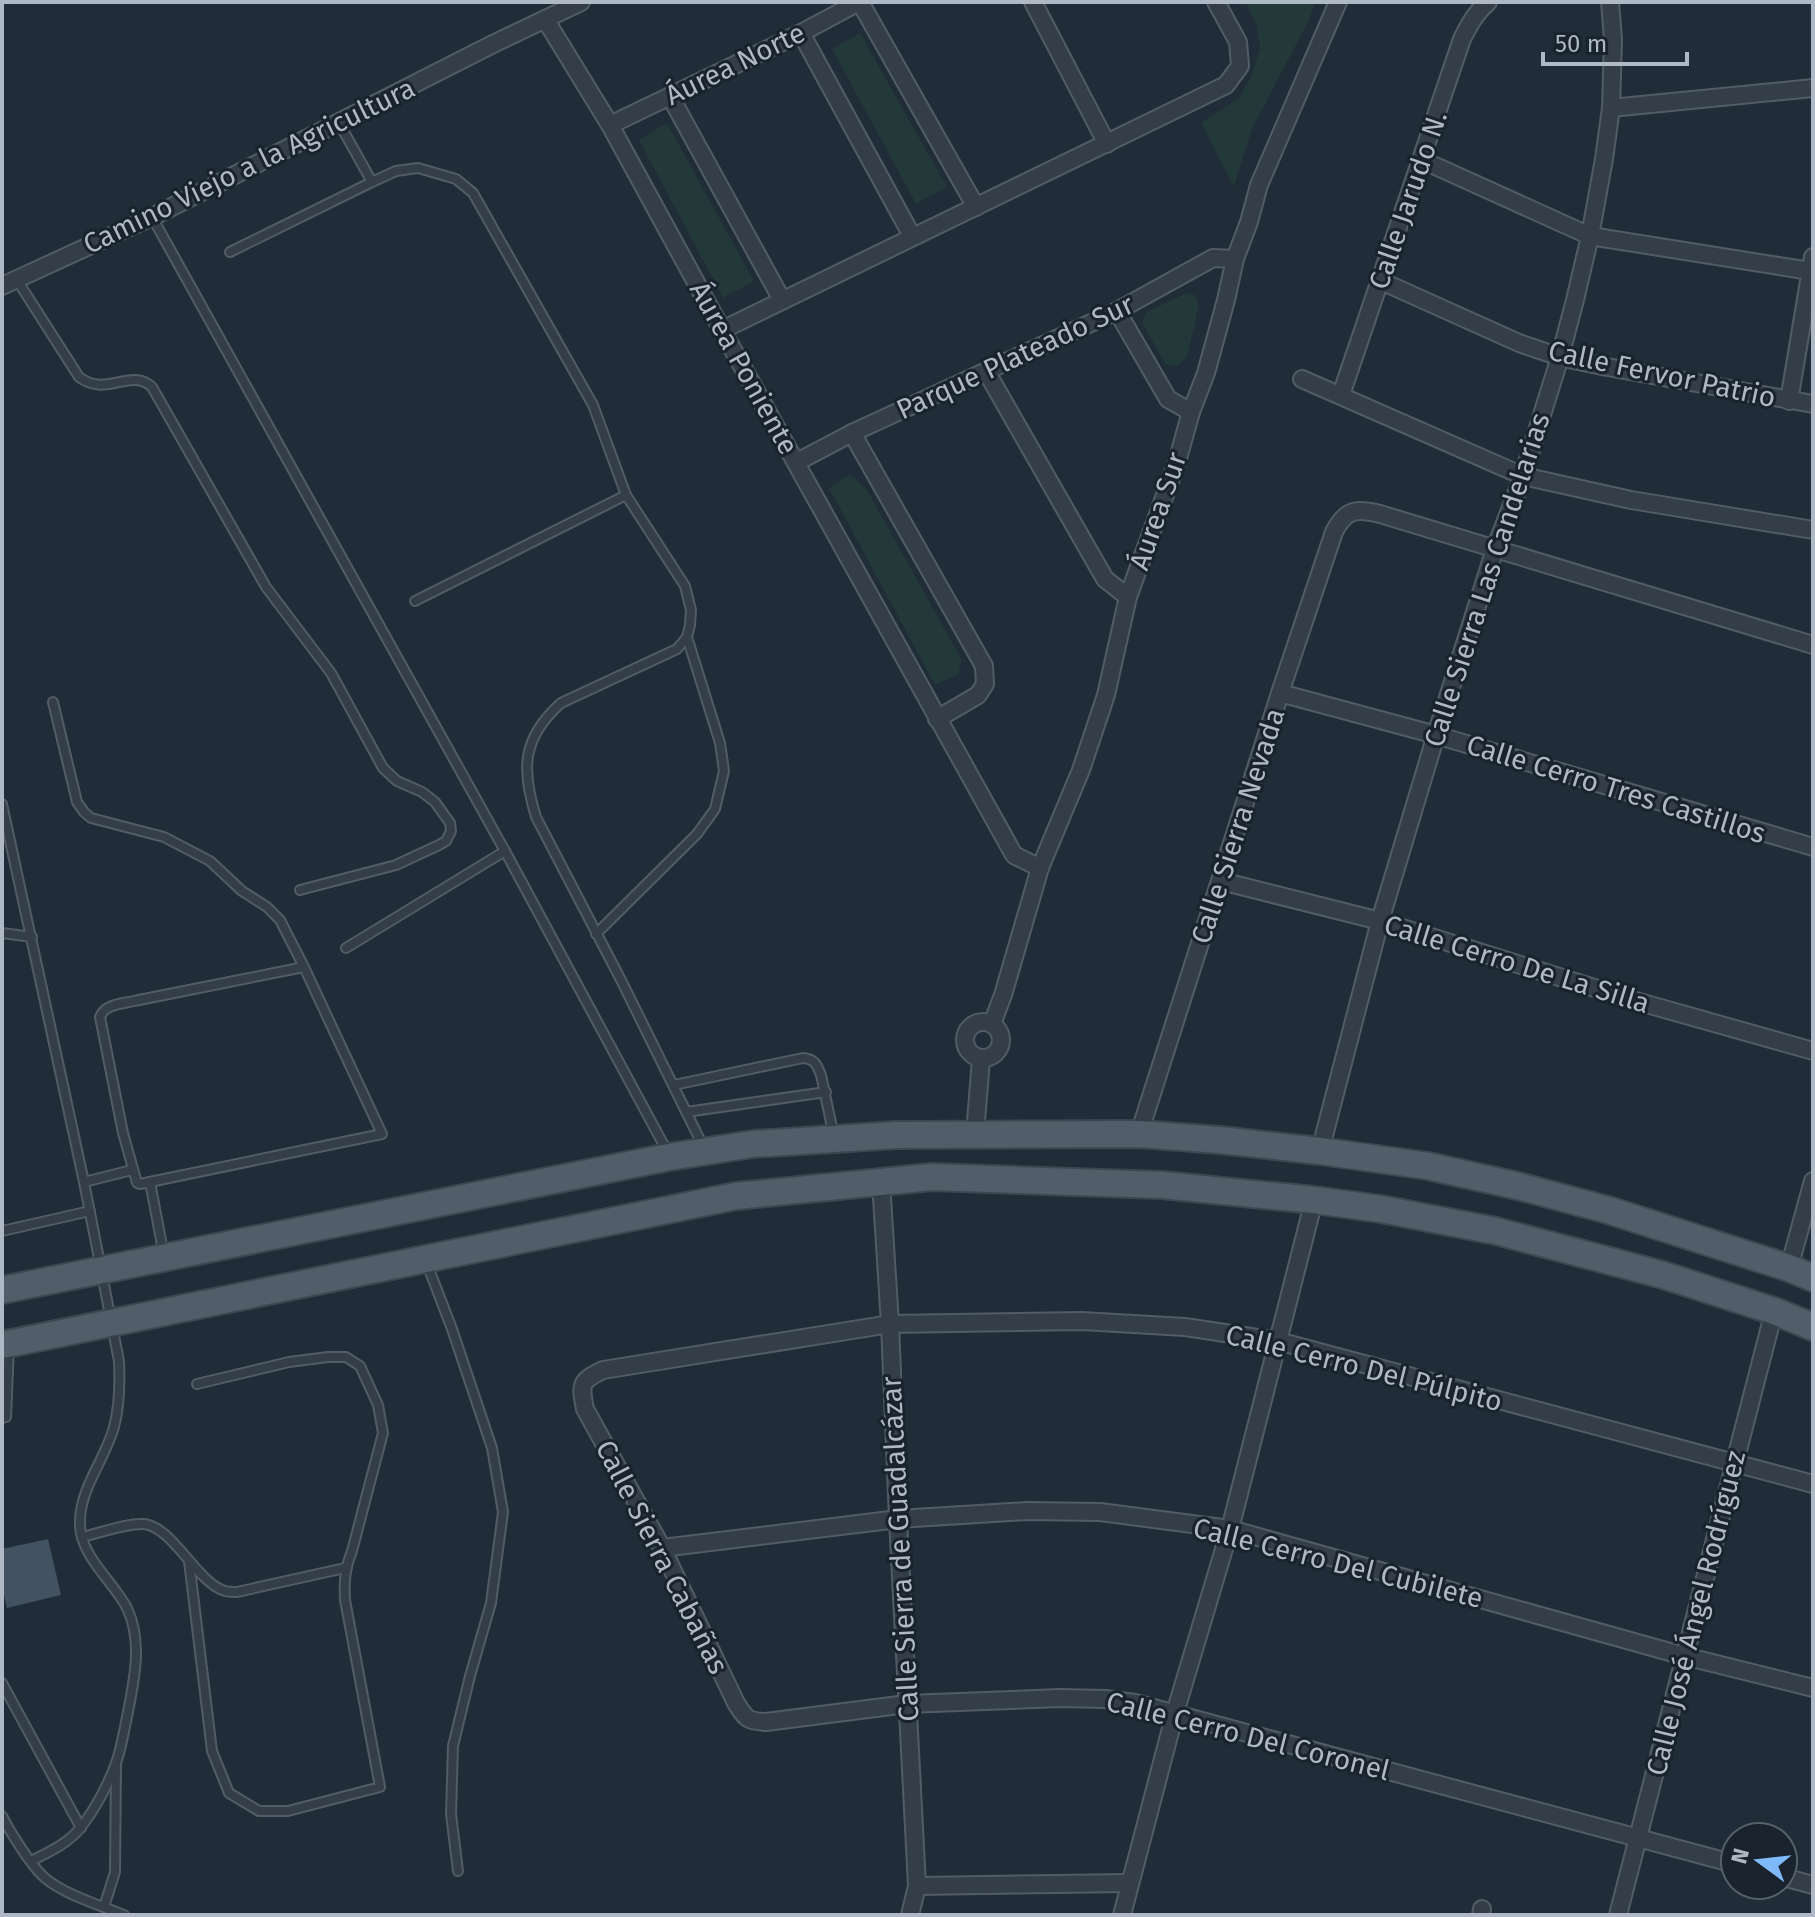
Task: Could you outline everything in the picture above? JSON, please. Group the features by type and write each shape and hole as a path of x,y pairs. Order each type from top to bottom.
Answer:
{"main road":[{"path":"2,1290 705,1151 753,1144 897,1135 975,1134 1139,1134 1320,1151 1428,1166 1608,1210 1801,1273"},
{"path":"5,1344 736,1196 932,1177 1162,1185 1381,1209 1496,1231 1663,1275 1813,1327"}],"street":[{"name":"Camino Viejo a la Agricultura","path":"10,283 152,217 581,2"},
{"name":"Áurea Norte","path":"610,125 860,2"},
{"path":"860,2 976,207"},
{"path":"1033,2 1107,144"},
{"path":"722,330 1226,85 1240,66 1238,42 1216,2"},
{"name":"Áurea Sur","path":"992,1024 1040,868 1081,770 1101,710 1128,597 1177,462 1259,185 1338,2"},
{"name":"Calle Sierra Las Candelarias","path":"1320,1151 1380,921 1436,735 1560,357 1590,236 1604,159 1611,108 1613,39 1610,2"},
{"name":"Calle Jarudo N.","path":"1341,395 1462,39 1470,22 1484,5"},
{"name":"Áurea Poniente","path":"545,19 610,125 1014,855 1040,868"},
{"path":"801,33 912,236"},
{"path":"1611,108 1813,88"},
{"path":"670,96 782,300"},
{"path":"1422,160 1590,236 1812,264 1789,401"},
{"name":"Parque Plateado Sur","path":"797,462 852,433 1117,311 1213,258 1235,259"},
{"name":"Calle Fervor Patrio","path":"1381,281 1519,343 1560,357 1813,404"},
{"path":"1117,311 1168,399 1191,412"},
{"path":"986,371 1105,579 1128,597"},
{"path":"1302,379 1523,476 1631,500 1813,530"},
{"path":"852,433 984,666 985,684 978,695 937,719"},
{"name":"Calle Sierra Nevada","path":"1139,1134 1280,693 1341,519 1350,512 1363,510 1495,549"},
{"path":"1495,549 1813,645"},
{"name":"Calle Cerro Tres Castillos","path":"1280,693 1436,735 1813,847"},
{"name":"Calle Cerro De La Silla","path":"1221,881 1380,921 1636,1001 1813,1051"},
{"name":"Áurea Sur","path":"980,1022 992,1024 1000,1034 1000,1046 993,1056 981,1059 970,1054 964,1044 969,1027 980,1022"},
{"name":"Áurea Sur","path":"975,1134 981,1059"},
{"path":"1801,1273 1813,1181"},
{"name":"Calle Sierra de Guadalcázar","path":"881,1182 917,1886 910,1915"},
{"path":"1122,1915 1175,1713 1230,1529 1314,1200"},
{"name":"Calle José Ángel Rodríguez","path":"1618,1915 1774,1311"},
{"name":"Calle Cerro Del Púlpito","path":"581,1389 588,1377 603,1370 890,1324 1082,1321 1185,1327 1278,1341 1813,1484"},
{"name":"Calle Sierra Cabañas","path":"581,1389 585,1409 662,1548 736,1703 751,1721"},
{"name":"Calle Cerro Del Cubilete","path":"662,1548 898,1519 1027,1511 1100,1512 1230,1529 1684,1656 1813,1688"},
{"name":"Calle Cerro Del Coronel","path":"751,1721 766,1722 907,1704 1060,1698 1135,1703 1719,1860"},
{"path":"917,1886 1130,1883"}],"lane":[{"path":"339,123 372,182"},
{"path":"230,252 396,171 418,168 456,179 473,193 593,405 626,495 685,586 691,610 690,625 687,637 677,649 561,703 536,731 526,772 536,817 705,1151"},
{"path":"152,217 505,851 669,1157"},
{"path":"10,283 79,377 88,384 98,386 138,380 152,387 266,587 331,673 383,768 397,781 422,792 435,802 450,823 451,831 446,841 396,865 300,890"},
{"path":"415,601 626,495"},
{"path":"596,934 697,834 715,809 724,771 720,743 687,637"},
{"path":"53,702 77,802 84,812 91,818 164,837 210,861 280,920 304,967 382,1134 137,1183 100,1017 102,1010 304,967"},
{"path":"2,804 84,1182 119,1361 120,1389 114,1429 83,1499 80,1525 92,1557 127,1610 135,1637 133,1688 116,1763 115,1872 104,1907"},
{"path":"2,849 12,845"},
{"path":"346,948 505,851"},
{"path":"2,933 32,937"},
{"path":"674,1085 810,1059 818,1066 835,1139"},
{"path":"686,1112 826,1092"},
{"path":"84,1182 132,1170"},
{"path":"150,1182 164,1257"},
{"path":"2,1231 90,1211"},
{"path":"425,1259 492,1448 503,1512 491,1603 453,1746 451,1814 458,1871"},
{"path":"2,1428 5,1344"},
{"path":"189,1561 212,1751 229,1793 259,1811 288,1811 380,1787 345,1600 345,1568 360,1525 383,1433 378,1405 360,1366 346,1357 289,1362 197,1384"},
{"path":"82,1537 146,1524 178,1547 211,1583 223,1591 237,1592 345,1568"},
{"path":"2,1683 81,1828"},
{"path":"31,1861 68,1841 81,1828 116,1763"},
{"path":"2,1816 4,1826 44,1877 124,1915"}],"green space":[{"path":"1245,2 1315,2 1310,18 1252,129 1234,187 1201,123 1239,98 1252,74 1260,48 1256,23"},
{"path":"860,33 947,187 916,204 832,49"},
{"path":"667,123 754,281 723,298 639,140"},
{"path":"1186,293 1195,295 1199,304 1188,355 1178,366 1166,365 1143,325 1143,318 1147,312"},
{"path":"850,474 867,490 962,660 958,675 935,685 829,488"}],"building":[{"path":"48,1539 61,1595 7,1608 2,1586 2,1549"}]}
